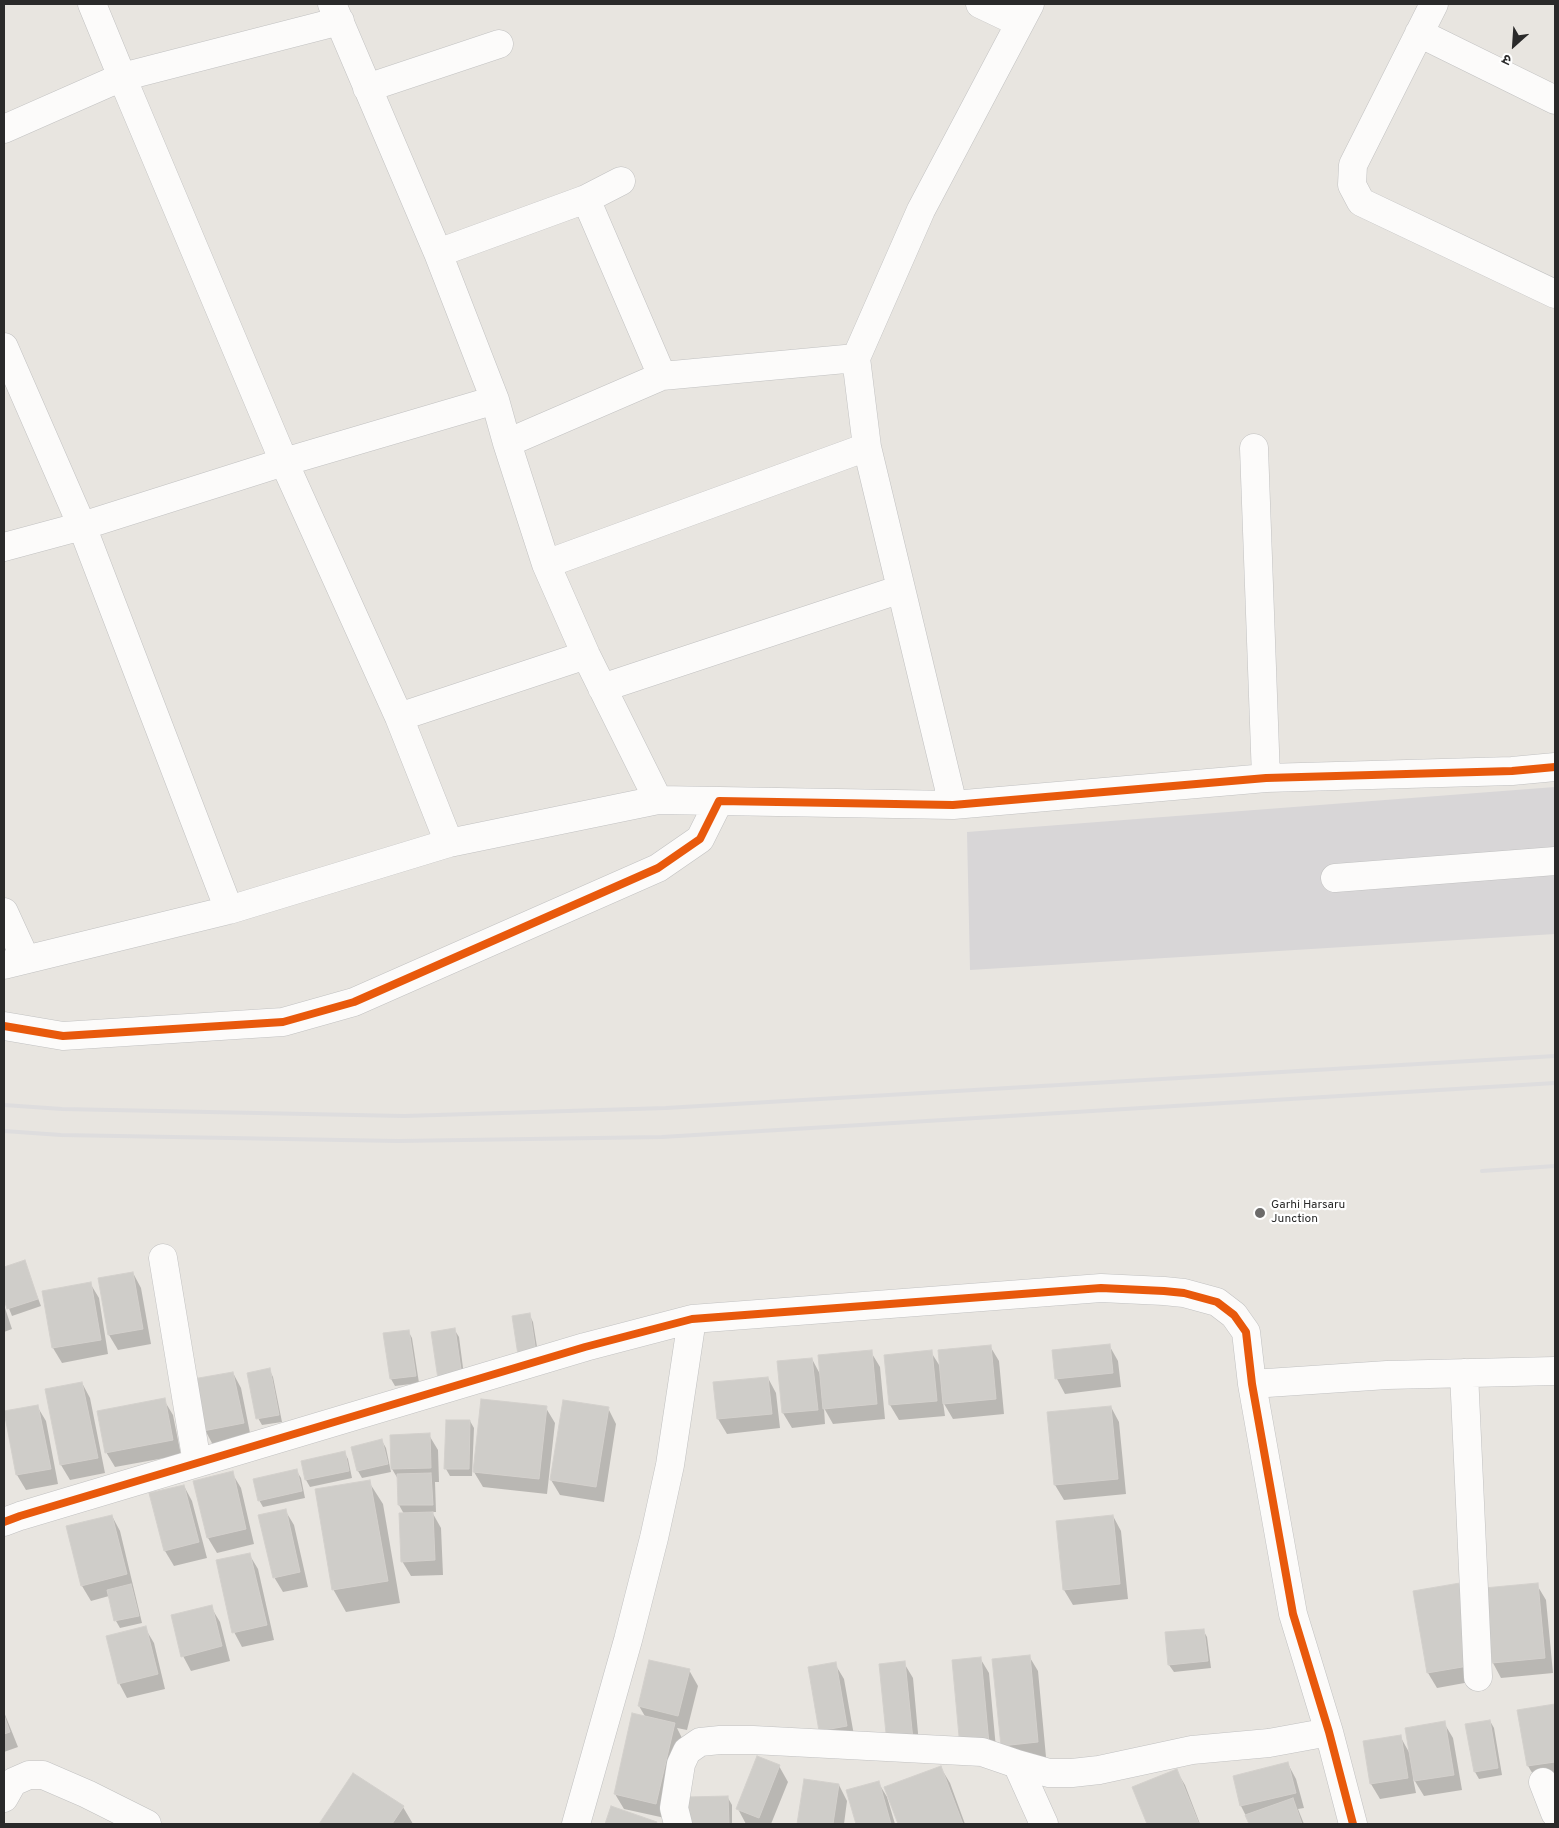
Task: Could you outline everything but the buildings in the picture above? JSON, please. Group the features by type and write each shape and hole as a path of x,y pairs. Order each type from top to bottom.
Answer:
{"street":[{"path":"92,4 284,462 399,717 449,843"},
{"path":"953,805 867,447 856,358 921,210 1025,13 980,4"},
{"path":"1434,4 1353,165 1352,186 1361,202 1555,294"},
{"path":"4,129 122,76 336,13 438,254 495,400 546,564 586,655 658,800"},
{"path":"1419,33 1555,100"},
{"path":"367,88 499,44"},
{"path":"438,254 586,199 621,181"},
{"path":"586,199 662,376"},
{"path":"4,347 13,391 82,526 229,910"},
{"path":"507,443 662,376 856,358"},
{"path":"4,547 82,526 284,462 495,400"},
{"path":"546,564 867,447"},
{"path":"1254,448 1266,778"},
{"path":"602,688 901,589"},
{"path":"399,717 586,655"},
{"path":"4,912 15,962 229,910 449,843 658,800 953,805 1266,778 1512,771 1555,767"},
{"path":"4,1026 63,1036 283,1022 354,1002 658,868 700,839 720,801"},
{"path":"1335,878 1555,862"},
{"path":"163,1258 197,1463"},
{"path":"4,1522 575,1350 692,1319 1101,1288 1164,1290 1184,1293 1217,1302 1234,1315 1246,1332 1252,1384 1293,1614 1329,1732 1353,1824"},
{"path":"576,1824 628,1640 656,1529 670,1465 692,1319"},
{"path":"1252,1384 1387,1375 1555,1371"},
{"path":"1464,1373 1478,1677"},
{"path":"678,1824 674,1808 681,1764 687,1751 700,1742 753,1740 982,1752 1049,1773 1072,1773 1099,1770 1192,1750 1269,1743 1329,1732"},
{"path":"1017,1764 1044,1824"},
{"path":"4,1798 13,1782 29,1775 43,1775 87,1794 147,1824"},
{"path":"1542,1782 1555,1813"}],"shaded area":[{"path":"1555,787 1555,934 970,970 967,832"}],"railway":[{"path":"4,1105 62,1109 404,1116 666,1108 1555,1056"},
{"path":"4,1131 61,1135 398,1141 662,1137 1555,1083"},
{"path":"1482,1171 1555,1166"}],"cycle path":[{"path":"4,1026 63,1036 283,1022 354,1002 658,868 700,839 719,801 953,805 1266,778 1512,771 1555,767"},
{"path":"4,1522 585,1347 692,1319 1101,1288 1184,1293 1217,1302 1234,1315 1246,1332 1252,1384 1293,1614 1329,1732 1353,1824"}],"place":[{"name":"Garhi Harsaru Junction","path":"1260,1213"}]}
